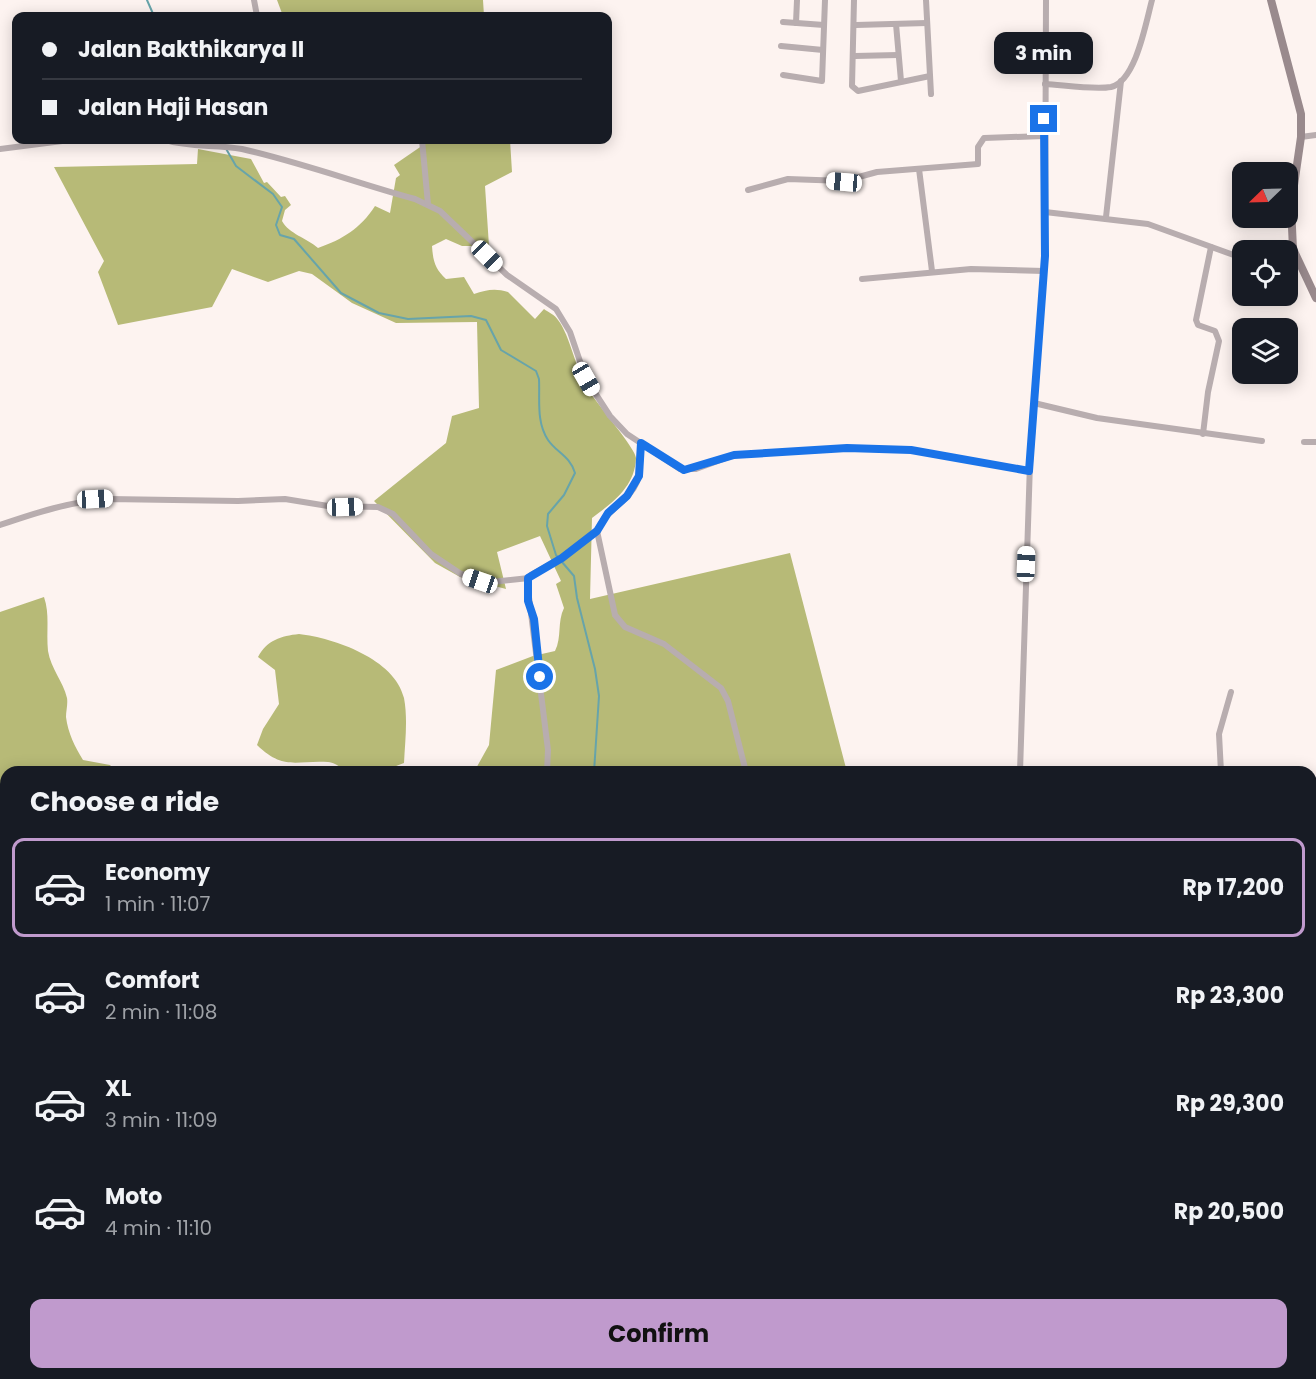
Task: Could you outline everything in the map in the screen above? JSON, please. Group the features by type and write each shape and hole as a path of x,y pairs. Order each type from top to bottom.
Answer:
{"street":[{"path":"796,23 797,0"},
{"path":"783,75 822,81 825,0"},
{"path":"854,0 856,26 852,86 858,91 930,76"},
{"path":"926,0 930,94"},
{"path":"1020,766 1029,471 1044,271 1046,0"},
{"path":"1045,84 1111,87 1121,81 1129,72 1138,49 1152,0"},
{"path":"1271,0 1297,95 1301,137 1292,197 1290,240"},
{"path":"783,22 824,25"},
{"path":"856,26 927,23"},
{"path":"896,24 900,81"},
{"path":"782,46 823,50"},
{"path":"855,56 898,55"},
{"path":"1106,218 1121,81"},
{"path":"1301,137 1316,135"},
{"path":"748,190 788,178 844,182 877,172 978,164 978,147 984,138 1044,136"},
{"path":"0,150 28,144"},
{"path":"183,144 220,146 260,153 428,204 460,229 507,275 556,309 566,323 586,379 620,428 684,470 734,455 847,448 911,450 1029,471"},
{"path":"422,144 428,204"},
{"path":"919,169 932,271"},
{"path":"1045,212 1148,224 1232,254"},
{"path":"1203,434 1218,341 1215,332 1198,325 1196,320 1212,247"},
{"path":"1298,265 1316,298"},
{"path":"862,279 970,269 1044,271"},
{"path":"1034,403 1088,417 1262,441"},
{"path":"1304,442 1316,442"},
{"path":"0,525 90,500 285,499 327,506 378,507 393,514 431,554 461,574 492,582 528,578 597,531 608,513 634,489 639,476 641,443"},
{"path":"597,531 598,545 617,619 628,629 652,638 676,652 721,688 728,701 744,766"},
{"path":"528,578 528,601 534,619 548,750 547,766"},
{"path":"1221,766 1219,734 1231,692"}],"green space":[{"path":"277,0 483,0 484,12 282,12"},
{"path":"425,144 510,144 512,172 485,186 489,246 462,246 446,239 432,246 433,256 439,272 446,279 464,277 474,294 491,290 508,292 535,319 544,309 555,317 566,335 584,383 634,453 635,468 627,486 592,518 590,599 790,553 845,766 477,766 489,745 496,670 533,656 555,651 564,608 556,584 561,581 540,536 497,552 506,589 460,577 435,563 374,501 446,443 452,416 479,408 477,322 396,323 352,303 312,274 299,271 268,282 232,269 212,307 118,325 98,272 104,261 54,167 197,164 198,149 251,159 264,183 267,182 281,197 285,196 291,205 285,210 282,221 285,225 318,248 350,232 375,206 390,213 396,178 400,175 394,165"},
{"path":"44,597 48,651 67,698 66,717 72,740 83,760 111,766 0,766 0,612"},
{"path":"299,634 329,640 361,653 389,672 404,698 406,722 404,763 395,766 337,766 328,762 291,762 275,758 257,745 263,729 279,704 275,670 258,657 270,643 286,636"}],"waterway":[{"path":"147,0 152,12"},
{"path":"223,144 236,166 273,194 282,207 276,225 280,235 294,239 341,293 379,313 408,319 471,316 486,320 501,350 536,371 539,379 540,418 544,433 567,459 575,473 564,495 548,514 547,526 556,555 574,576 577,598 595,669 599,696 594,766"}],"route":[{"path":"540,677 534,619 528,601 528,578 562,558 597,531 608,513 634,489 639,476 641,443 684,470 734,455 847,448 911,450 1029,471 1045,256 1044,119"}]}
